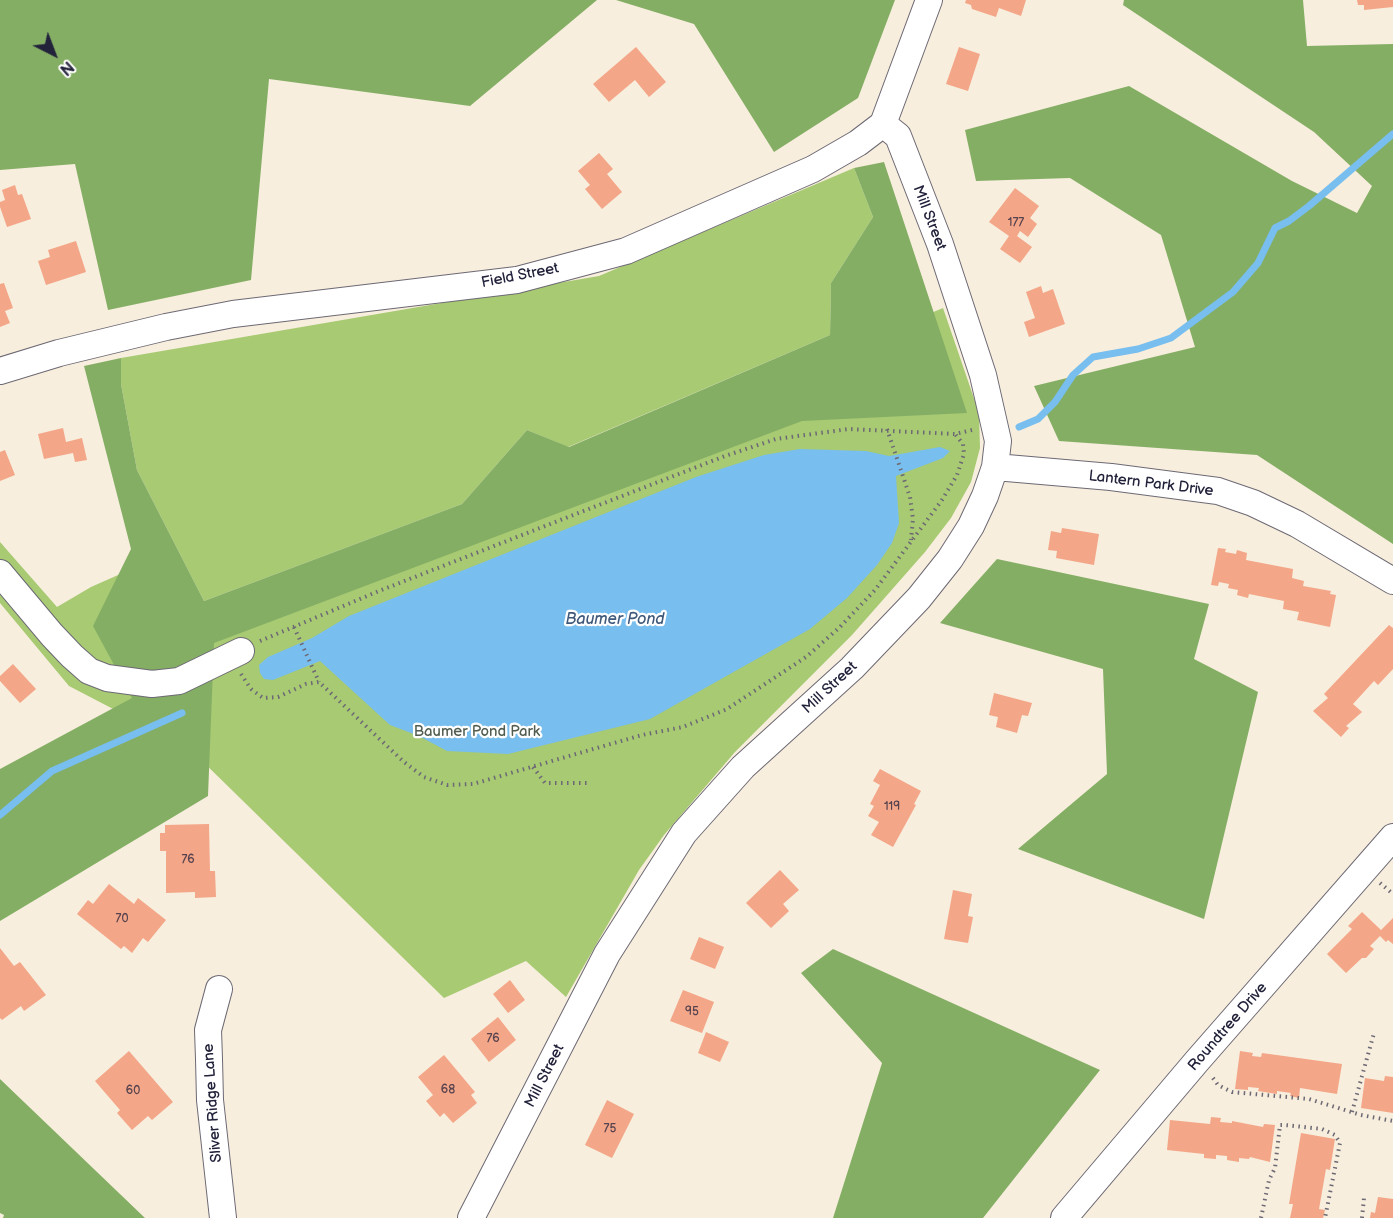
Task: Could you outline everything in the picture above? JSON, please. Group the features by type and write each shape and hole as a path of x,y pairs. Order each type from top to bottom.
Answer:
{"street":[{"path":"883,124 929,0"},
{"name":"Field Street","path":"0,371 51,355 166,327 233,314 517,280 626,251 813,169 858,143 883,124"},
{"name":"Mill Street","path":"471,1218 607,954 684,833 743,767 852,668 919,598 950,559 971,526 985,496 995,468 998,441 982,375 940,244 898,136 883,124"},
{"name":"Lantern Park Drive","path":"995,468 1111,477 1218,491 1253,503 1297,524 1393,581"},
{"path":"0,573 72,656 90,671 107,678 165,684 179,681 235,654"},
{"name":"Roundtree Drive","path":"1064,1218 1197,1061 1393,837"},
{"name":"Sliver Ridge Lane","path":"219,989 208,1030 210,1100 223,1218"}],"path":[{"path":"319,682 306,684 278,697 263,698 251,689 235,654 379,591 735,452 786,437 849,429 955,434 980,428"},
{"path":"887,429 910,497 913,519 911,540"},
{"path":"294,627 319,682 404,762 424,777 447,785 473,784 642,735 683,727 727,709 806,657 839,628 875,590 942,500 957,475 964,454 963,444 955,434"},
{"path":"533,767 545,783 590,783"},
{"path":"1352,1112 1374,1033"},
{"path":"1197,1061 1208,1070 1218,1085 1232,1092 1309,1099 1393,1121"},
{"path":"1261,1218 1269,1180 1275,1168 1280,1125 1285,1125 1322,1130 1335,1135 1340,1143 1325,1218"},
{"path":"1362,1218 1364,1197"}],"green space":[{"path":"0,0 597,0 470,106 269,79 251,280 108,310 75,164 0,170"},
{"path":"616,0 895,0 858,98 774,152 694,24"},
{"path":"1124,0 1303,0 1307,46 1393,44 1393,544 1257,455 1059,441 1034,386 1195,347 1161,235 1070,178 976,181 965,130 1129,86 1292,181 1357,213 1372,186 1314,132 1123,5"},
{"path":"884,162 967,413 802,421 214,643 208,796 0,921 0,769 132,698 93,626 131,549 84,366 121,358 121,384 137,470 204,601 462,504 527,430 569,447 830,335 831,283 873,217 854,168"},
{"path":"854,168 873,217 831,283 830,335 568,447 527,430 462,504 204,601 137,470 121,384 121,358 599,276"},
{"name":"Baumer Pond Park","path":"943,308 979,413 980,448 971,482 951,518 925,552 852,635 735,752 664,835 639,870 566,997 526,961 444,998 190,749 69,686 0,603 0,542 57,607 91,587 161,556 198,613 566,465"},
{"path":"997,559 1209,604 1194,659 1258,692 1204,919 1018,849 1107,774 1103,669 940,623"},
{"path":"833,949 1100,1070 983,1218 833,1218 882,1063 801,973"},
{"path":"0,1079 145,1218 3,1218 4,1215 0,1213"}],"water":[{"name":"Baumer Pond","path":"940,447 950,451 943,458 896,476 899,523 892,543 877,565 847,598 810,629 650,719 508,754 447,751 419,736 390,725 320,661 273,680 264,679 260,673 259,665 268,657 312,638 349,616 696,477 764,455 800,449 866,451 889,456"}],"building":[{"path":"966,0 1026,0 1021,16 999,8 996,17 972,9 971,5 965,3"},
{"path":"1357,0 1393,0 1393,7 1364,10 1364,5 1358,5"},
{"path":"636,47 666,82 649,97 635,80 609,102 593,84"},
{"path":"959,47 980,54 968,91 946,84"},
{"path":"599,153 613,169 607,174 622,192 602,209 585,189 590,185 578,171"},
{"path":"15,185 18,195 22,194 31,219 7,227 0,207 0,202 5,200 2,190"},
{"path":"1015,188 1039,206 1030,218 1037,224 1028,237 1020,231 1017,236 1032,247 1020,263 1000,249 1009,236 989,222"},
{"path":"76,241 86,272 46,285 38,261 50,257 48,250"},
{"path":"4,283 13,308 5,311 10,323 0,327 0,284"},
{"path":"1041,286 1043,293 1053,289 1065,324 1029,337 1024,322 1035,318 1026,292"},
{"path":"63,428 66,442 82,438 87,460 75,462 73,453 44,459 38,434"},
{"path":"5,450 15,475 0,481 0,452"},
{"path":"1062,528 1099,534 1094,565 1056,558 1057,551 1048,550 1051,531 1061,533"},
{"path":"1218,548 1236,554 1237,550 1247,553 1246,560 1293,569 1292,578 1304,581 1303,586 1331,591 1330,594 1336,595 1330,627 1297,620 1299,612 1283,609 1284,601 1249,594 1248,598 1237,595 1238,590 1228,588 1229,584 1219,582 1218,586 1211,585"},
{"path":"1389,625 1393,628 1393,669 1378,685 1374,681 1353,704 1362,712 1346,726 1349,728 1341,737 1313,711 1328,698 1324,694"},
{"path":"13,664 36,689 20,703 0,681 0,676"},
{"path":"994,693 1032,703 1028,716 1022,715 1017,733 996,727 998,717 989,715"},
{"path":"880,769 921,791 893,847 871,835 879,822 868,816 874,806 870,804 880,785 873,781"},
{"path":"209,824 210,871 215,871 216,897 195,898 195,892 166,893 166,851 160,851 160,833 165,833 165,825"},
{"path":"780,870 799,890 783,904 789,911 771,928 746,903"},
{"path":"109,884 134,904 138,898 166,920 148,942 143,938 132,953 124,946 121,949 77,914 88,900 93,904"},
{"path":"953,890 972,894 968,916 973,917 968,943 944,939"},
{"path":"1362,912 1381,930 1393,918 1393,944 1388,940 1386,942 1380,936 1370,946 1374,949 1366,958 1362,958 1346,973 1327,954 1352,929 1348,926"},
{"path":"699,937 724,947 715,969 690,959"},
{"path":"0,948 14,966 20,962 46,995 24,1011 21,1006 2,1020 0,1018"},
{"path":"510,980 525,1000 508,1013 493,994"},
{"path":"683,990 714,1002 702,1033 670,1021"},
{"path":"498,1017 516,1040 489,1062 471,1039"},
{"path":"706,1032 729,1042 720,1062 698,1053"},
{"path":"129,1051 173,1102 152,1120 148,1116 132,1130 117,1113 120,1110 95,1081"},
{"path":"1240,1051 1253,1053 1252,1056 1261,1057 1262,1053 1342,1064 1337,1094 1300,1088 1299,1098 1290,1096 1291,1093 1277,1091 1277,1094 1258,1091 1259,1088 1235,1089"},
{"path":"444,1055 475,1092 471,1095 477,1103 453,1123 444,1113 440,1117 426,1101 433,1095 418,1077"},
{"path":"1385,1076 1393,1077 1393,1113 1361,1108 1365,1078 1384,1081"},
{"path":"607,1100 634,1114 612,1158 585,1145"},
{"path":"1211,1117 1221,1118 1220,1122 1232,1123 1232,1121 1263,1127 1264,1124 1275,1125 1270,1162 1250,1157 1249,1159 1239,1158 1239,1162 1227,1160 1227,1156 1216,1155 1216,1159 1204,1158 1204,1154 1167,1150 1170,1120 1210,1124"},
{"path":"1301,1133 1335,1139 1330,1170 1326,1169 1319,1209 1325,1210 1323,1218 1290,1218 1293,1204 1289,1204"},
{"path":"1378,1197 1393,1199 1393,1218 1370,1218 1371,1212 1375,1213"}],"waterway":[{"path":"1019,427 1038,419 1055,402 1073,375 1093,357 1138,349 1171,338 1233,292 1258,263 1275,228 1309,206 1393,134"},
{"path":"0,815 52,771 182,713"}]}
